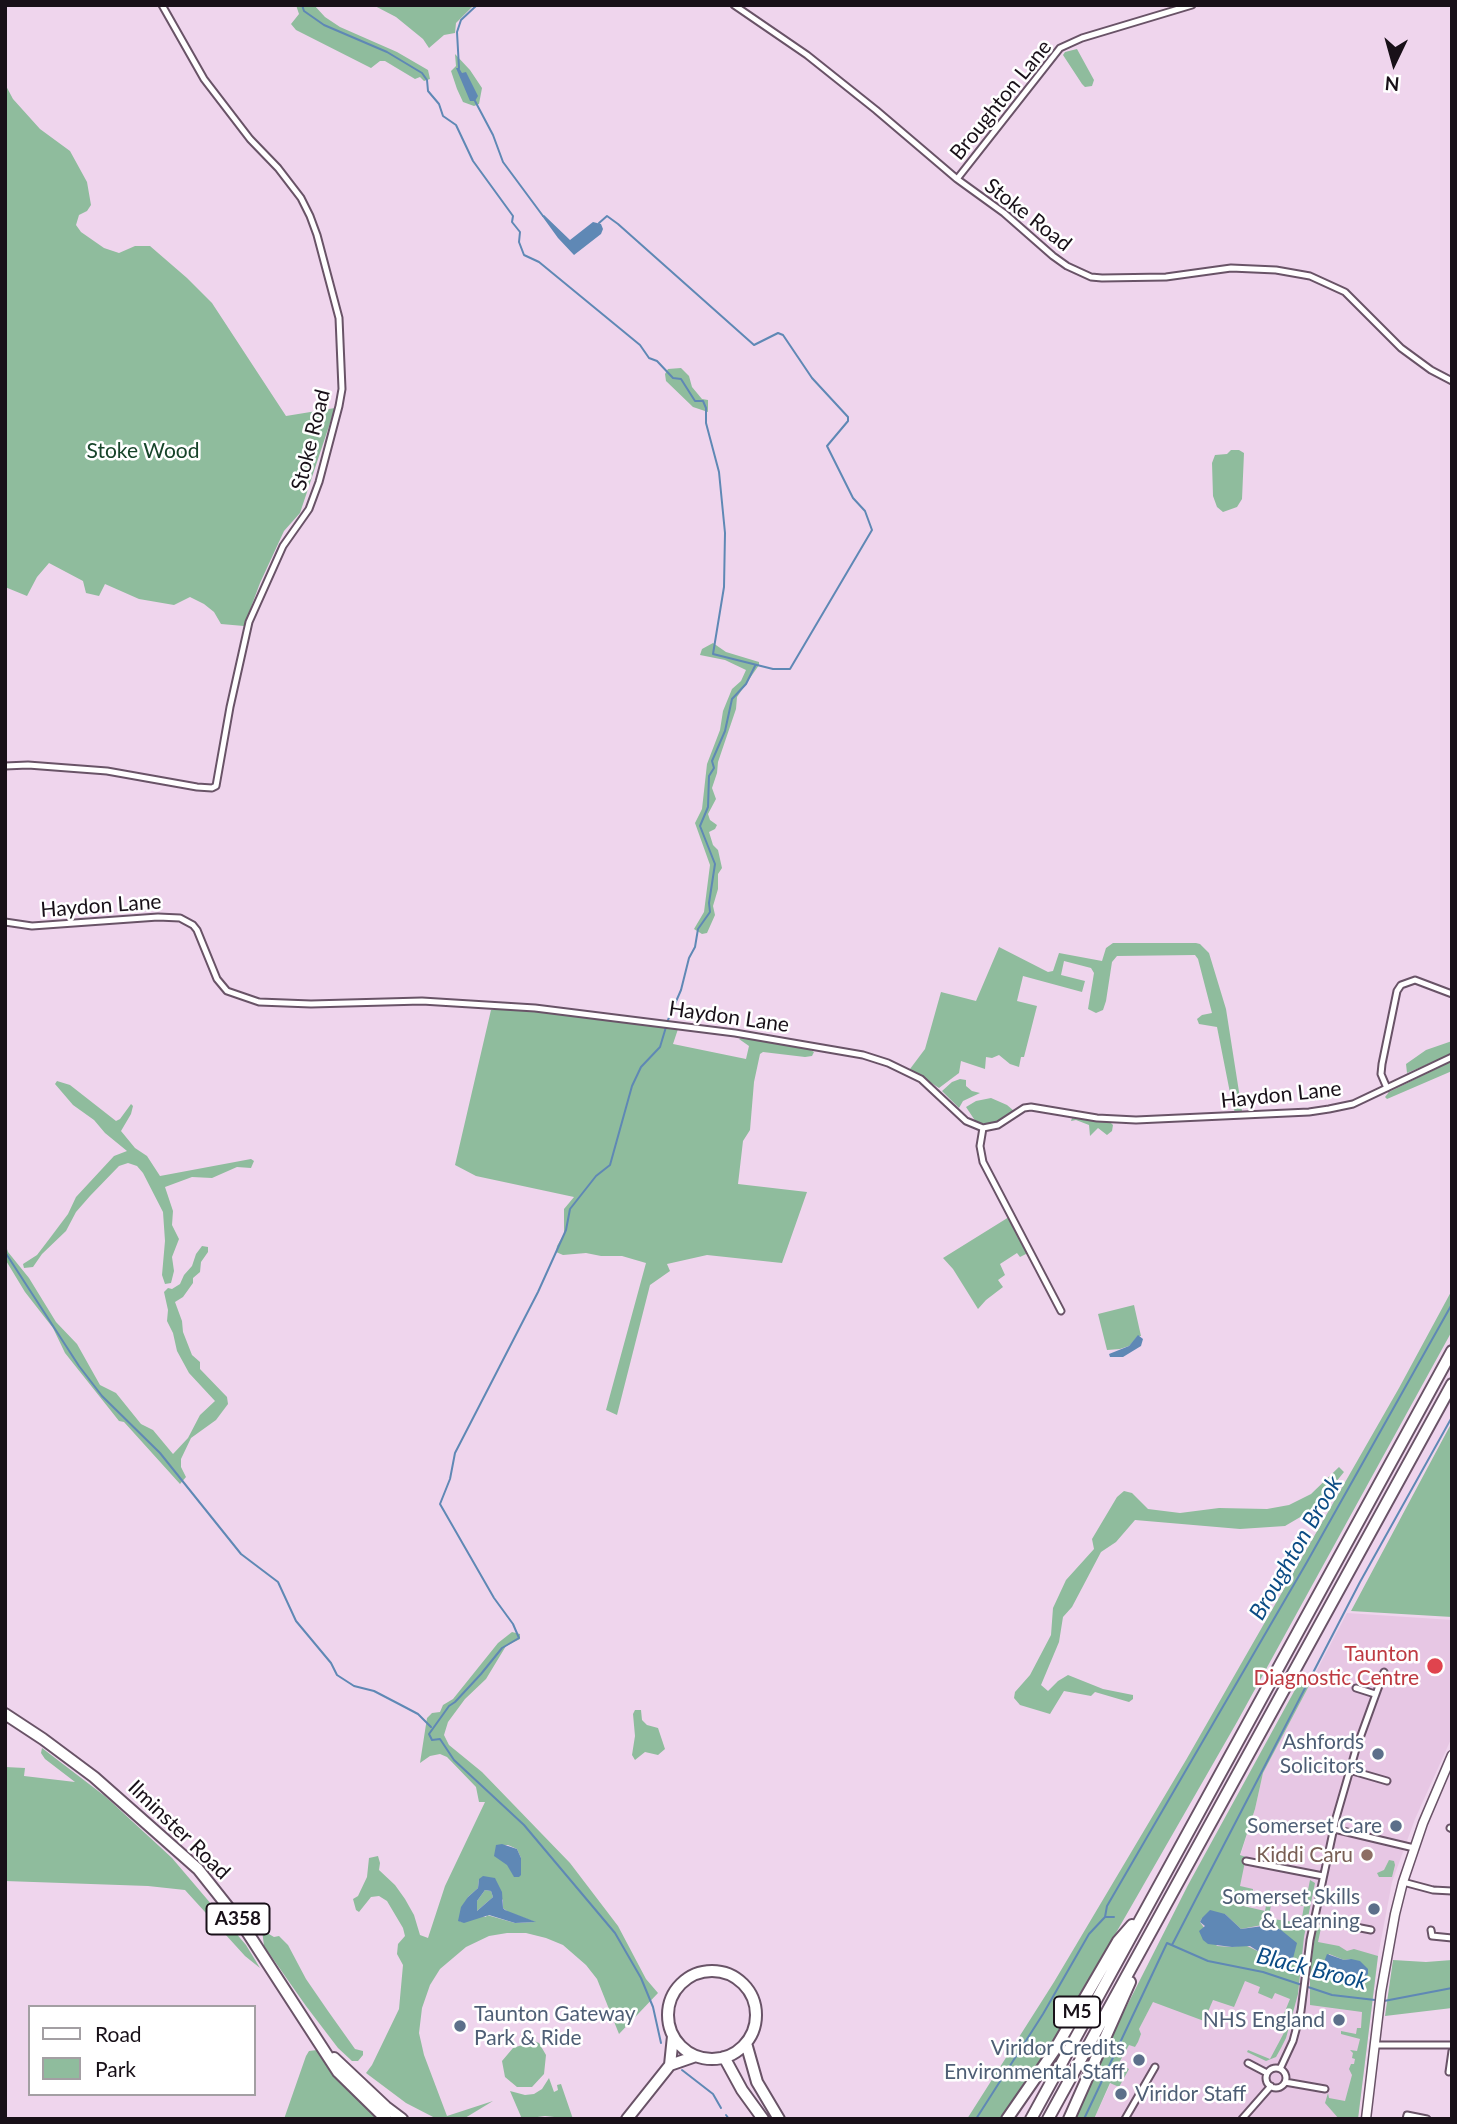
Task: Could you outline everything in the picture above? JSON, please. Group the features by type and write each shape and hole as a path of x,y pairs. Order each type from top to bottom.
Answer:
{"highway":[{"name":"M5","path":"1031,2119 1452,1351"},
{"name":"M5","path":"1048,2119 1452,1384"},
{"name":"Ilminster Road","path":"5,1714 94,1777 198,1870 244,1927 345,2081 386,2119"},
{"name":"M5","path":"1007,2119 1054,2051 1118,1941 1147,1906"},
{"name":"M5","path":"1069,2119 1122,2001 1143,1946"},
{"path":"713,1971 728,1974 750,1992 755,2004 753,2031 746,2043 736,2052 711,2059 696,2056 683,2048 673,2036 668,2021 669,2006 674,1992 684,1981 698,1973 713,1971"},
{"path":"670,2065 673,2036"},
{"name":"Ilminster Road","path":"317,2041 402,2119"},
{"path":"746,2043 757,2082 779,2119"},
{"path":"627,2119 670,2065 696,2056"},
{"path":"724,2057 742,2090 763,2119"}],"street":[{"name":"Stoke Road","path":"5,766 28,765 107,771 197,787 216,786 249,622 277,557 309,509 339,406 342,389 339,318 310,216 287,179 250,139 204,79 162,5"},
{"name":"Stoke Road","path":"734,5 807,55 957,179 1004,213 1053,256 1091,277 1167,277 1256,267 1310,276 1345,292 1401,348 1452,382"},
{"name":"Broughton Lane","path":"957,179 1060,48 1106,30 1192,5"},
{"name":"Haydon Lane","path":"5,922 40,926 158,917 180,918 197,930 217,979 227,991 259,1002 311,1004 422,1001 535,1008 735,1033 863,1055 888,1063 921,1079 967,1121 983,1128 996,1126 1024,1108 1031,1107 1055,1113 1126,1120 1308,1112 1353,1104 1452,1057"},
{"path":"1387,1088 1381,1074 1382,1064 1397,991 1401,985 1415,980 1452,994"},
{"path":"983,1128 980,1146 983,1162 1061,1311"},
{"path":"1280,2069 1293,2041 1304,1995 1314,1919 1349,1770 1384,1672"},
{"path":"1356,1688 1375,1694"},
{"path":"1366,2119 1389,1943 1403,1882 1452,1755"},
{"path":"1349,1770 1387,1781"},
{"path":"1334,1829 1414,1848"},
{"path":"1246,1861 1323,1876"},
{"path":"1403,1882 1433,1891 1452,1891"},
{"path":"1314,1919 1371,1930"},
{"path":"1431,1936 1452,1938"},
{"path":"1375,2045 1452,2045"},
{"path":"1449,2072 1452,2051"},
{"path":"1248,2063 1267,2073"},
{"path":"1125,2119 1155,2067"},
{"path":"1273,2068 1280,2069 1286,2074 1285,2082 1278,2088 1271,2086 1266,2079 1267,2073 1273,2068"},
{"path":"1285,2082 1325,2089"},
{"path":"1242,2119 1271,2086"},
{"path":"1398,2110 1407,2117 1427,2119"}],"shaded area":[{"path":"1347,1613 1452,1620 1452,1737 1415,1819 1392,1882 1378,1956 1358,2119 1094,2119 1129,2044 1135,2047 1141,2034 1139,2029 1170,1968 1233,1879 1255,1809 1263,1773"}],"green space":[{"path":"296,5 314,5 340,27 397,52 428,70 430,79 415,79 385,61 380,61 371,68 296,30 291,24 299,14"},
{"path":"373,5 474,5 456,23 455,33 444,35 429,48 423,39 396,17"},
{"path":"1077,49 1094,80 1092,86 1085,87 1082,84 1063,55"},
{"path":"455,54 482,88 479,104 474,106 463,102 451,71 456,66"},
{"name":"Stoke Wood","path":"5,84 13,99 40,129 70,151 87,182 91,205 79,215 76,225 81,232 104,248 119,253 135,246 150,246 187,278 212,303 286,416 335,408 300,513 284,531 244,626 221,624 214,612 190,597 174,605 139,599 105,584 99,596 86,593 83,581 49,563 37,577 27,596 5,587"},
{"path":"681,368 689,376 692,387 702,399 708,400 708,412 693,407 666,381 665,374 668,369"},
{"path":"1231,450 1244,453 1242,499 1237,507 1223,512 1217,507 1213,496 1212,463 1215,455 1227,454"},
{"path":"713,643 726,652 759,662 759,665 737,697 736,709 712,788 716,799 708,814 710,820 717,825 709,832 713,845 718,850 722,868 718,874 718,889 713,906 715,915 707,933 702,934 694,929 704,912 710,865 695,823 702,809 707,764 720,730 723,711 732,689 741,681 746,670 725,660 700,655 702,649"},
{"path":"1113,943 1196,943 1209,953 1226,1009 1242,1111 1235,1112 1233,1108 1217,1027 1199,1024 1197,1019 1212,1013 1195,955 1117,956 1112,962 1103,1010 1096,1013 1088,1009 1094,973 1091,968 1064,961 1061,975 1085,981 1082,992 1023,976 1017,1001 1037,1006 1019,1067 999,1055 986,1057 985,1069 961,1061 959,1073 939,1088 910,1069 925,1049 941,992 976,1001 999,947 1048,972 1053,971 1059,953 1102,961 1106,948"},
{"path":"513,1009 678,1029 673,1044 746,1059 749,1046 739,1039 741,1038 805,1047 814,1052 812,1056 805,1057 763,1052 760,1054 754,1082 750,1130 743,1141 738,1184 807,1192 782,1263 707,1255 667,1264 670,1271 650,1285 617,1415 606,1410 646,1263 622,1256 586,1253 563,1255 556,1252 564,1234 564,1209 574,1197 476,1176 455,1165 491,1010"},
{"path":"1452,1041 1452,1054 1407,1073 1406,1064 1426,1050"},
{"path":"1452,1061 1452,1071 1387,1099 1385,1097 1389,1092"},
{"path":"960,1079 966,1080 966,1086 972,1091 980,1093 963,1101 959,1108 942,1091"},
{"path":"57,1081 70,1085 116,1121 131,1104 131,1114 121,1131 135,1148 147,1156 160,1176 251,1159 254,1161 251,1168 237,1167 212,1178 192,1177 165,1187 173,1211 172,1225 179,1239 172,1257 174,1271 171,1283 165,1284 162,1275 165,1241 163,1212 143,1173 137,1166 128,1163 119,1166 90,1196 76,1212 66,1231 42,1254 33,1267 24,1268 23,1264 37,1255 68,1214 76,1197 114,1156 127,1151 94,1120 73,1105 55,1084"},
{"path":"991,1098 1014,1111 989,1125 976,1122 966,1107 976,1101"},
{"path":"1072,1118 1110,1122 1113,1125 1112,1131 1107,1135 1098,1128 1090,1136 1089,1125 1071,1121"},
{"path":"1009,1217 1028,1253 1020,1257 1017,1253 1000,1264 1005,1275 998,1280 1003,1287 978,1309 943,1258"},
{"path":"5,1243 8,1252 29,1278 56,1322 77,1344 100,1385 116,1393 141,1424 153,1430 173,1454 188,1438 200,1415 215,1401 189,1373 177,1351 167,1321 168,1310 164,1292 180,1284 202,1246 208,1247 200,1272 193,1278 193,1283 183,1297 175,1302 192,1355 200,1362 200,1369 227,1397 228,1404 216,1420 191,1438 181,1459 181,1467 186,1477 180,1484 124,1422 119,1421 65,1353 53,1328 25,1292 5,1259"},
{"path":"1452,1290 1452,1331 1237,1722 1066,2020 1002,2119 967,2119 1054,1982 1186,1760 1399,1388"},
{"path":"1134,1305 1141,1336 1129,1346 1107,1350 1098,1314"},
{"path":"1452,1422 1452,1617 1351,1611"},
{"path":"1339,1467 1344,1472 1314,1509 1285,1526 1240,1529 1135,1520 1116,1542 1101,1552 1072,1607 1063,1617 1059,1642 1041,1685 1048,1691 1068,1675 1103,1689 1133,1695 1133,1699 1129,1702 1095,1692 1091,1696 1064,1691 1050,1714 1020,1705 1014,1698 1015,1692 1030,1675 1051,1635 1053,1608 1066,1580 1094,1549 1092,1539 1117,1497 1124,1491 1132,1493 1148,1509 1180,1513 1219,1508 1267,1509 1289,1505 1311,1494"},
{"path":"512,1632 520,1634 520,1639 506,1646 486,1679 465,1699 448,1722 444,1735 449,1745 482,1772 570,1863 618,1926 646,1979 658,1993 619,2034 597,1979 586,1965 563,1945 526,1933 507,1933 489,1936 466,1947 440,1969 430,1985 422,2008 419,2033 424,2055 447,2116 493,2101 465,2118 437,2119 406,2103 366,2073 399,2009 403,1965 397,1954 398,1944 405,1936 387,1901 379,1896 371,1897 359,1912 353,1899 358,1896 367,1877 369,1858 378,1856 379,1870 405,1899 414,1915 420,1935 428,1938 445,1886 485,1802 479,1802 476,1787 447,1757 440,1754 430,1756 420,1763 427,1718 432,1713 440,1712 443,1705 453,1699 498,1643","holes":["497,1845 508,1845 517,1849 521,1858 521,1874 514,1876","479,1879 503,1900 503,1908 508,1912 535,1922 515,1923 487,1915 460,1922 468,1897 478,1888"]},
{"path":"1302,1677 1311,1682 1263,1773 1240,1855 1246,1857 1240,1886 1253,1889 1253,1892 1243,1890 1239,1905 1265,1911 1268,1895 1274,1896 1277,1900 1272,1900 1269,1916 1273,1919 1301,1923 1304,1906 1298,1905 1297,1899 1306,1900 1310,1880 1315,1883 1304,1937 1298,1994 1281,2048 1276,2057 1266,2061 1247,2052 1248,2050 1270,2059 1286,2029 1279,2026 1290,1999 1275,1993 1272,1999 1258,1993 1260,1987 1245,1981 1234,2007 1213,2000 1204,2021 1153,2002 1139,2029 1141,2034 1138,2042 1135,2047 1129,2045 1119,2063 1129,2069 1119,2087 1110,2083 1094,2119 1074,2119 1101,2057 1188,1885","holes":["1225,1914 1241,1929 1262,1925 1277,1927 1289,1938 1272,1958 1245,1945 1217,1946 1200,1922 1202,1918"]},
{"path":"635,1710 641,1710 642,1720 647,1725 658,1728 665,1749 658,1755 645,1752 635,1760 632,1755"},
{"path":"42,1748 106,1797 172,1858 246,1945 260,1968 245,1956 185,1890 148,1886 5,1881 5,1767 25,1768 24,1776 75,1782 45,1759 41,1753"},
{"path":"1389,1860 1394,1861 1395,1865 1392,1877 1379,1877 1377,1873 1384,1870"},
{"path":"485,1890 491,1891 493,1897 477,1911 477,1901"},
{"path":"1321,1928 1318,1942 1339,1946 1347,1951 1354,1949 1378,1956 1358,2119 1339,2119 1325,2103 1328,2093 1329,2098 1345,2101 1352,2075 1349,2069 1355,2059 1352,2058 1353,2053 1350,2050 1357,2051 1360,2039 1341,2034 1341,2031 1356,2034 1357,2028 1361,2028 1362,2012 1310,2005 1310,1972 1315,1932","holes":["1329,1954 1344,1960 1351,1959 1354,1982 1326,1974"]},
{"path":"262,1930 274,1937 279,1936 288,1945 306,1979 328,2011 355,2049 363,2051 358,2061 352,2061 338,2048 306,2006 264,1946"},
{"path":"1393,1960 1452,1960 1452,2008 1385,2016"},
{"path":"534,2041 539,2043 546,2055 544,2074 532,2087 517,2087 505,2077 502,2061 513,2048"},
{"path":"317,2050 336,2078 380,2119 284,2119 306,2056 309,2051"},
{"path":"549,2078 554,2092 558,2090 557,2085 561,2084 573,2119 545,2116 522,2119 510,2091 525,2095 534,2094 542,2089"}],"water":[{"path":"456,68 462,73 466,72 478,96 475,101 470,101"},
{"path":"542,216 570,240 593,222 601,224 603,229 601,234 574,255 558,238"},
{"path":"1138,1335 1143,1339 1141,1346 1123,1357 1110,1357 1109,1354 1129,1346"},
{"path":"502,1844 517,1849 521,1858 519,1877 514,1877 507,1865 494,1856 496,1845"},
{"path":"483,1876 495,1878 502,1892 503,1908 536,1922 515,1923 489,1915 464,1923 458,1921 461,1907 478,1888 479,1879","holes":["485,1890 491,1891 493,1897 477,1911 477,1901"]},
{"path":"1210,1910 1225,1914 1241,1929 1270,1925 1281,1930 1297,1943 1291,1966 1250,1946 1208,1944 1199,1931 1205,1926 1200,1922 1202,1918"},
{"path":"1327,1954 1344,1960 1360,1961 1368,1969 1368,1974 1360,1982 1344,1977 1331,1977 1321,1970"}],"waterway":[{"path":"302,5 304,11 324,25 387,52 422,73 427,80 428,91 439,104 443,116 456,125 473,161 513,216 512,222 520,232 519,242 524,255 539,262 640,345 649,358 657,361 673,378 681,379 695,401 703,401 719,472 725,533 724,587 713,654 773,669 790,669 872,530 865,511 853,498 827,446 848,421 848,417 812,378 783,335 778,333 754,345 618,224 607,216 599,223"},
{"path":"459,68 457,32 461,20 477,5"},
{"path":"475,101 493,135 503,162 543,216"},
{"path":"668,1020 681,990 698,929 710,912 715,864 700,826 708,807 709,776 714,768 712,761 725,731 732,699 746,684 755,666"},
{"path":"661,2043 653,2007 641,1978 615,1933 524,1825 454,1760 440,1739 432,1740 429,1734 449,1706 502,1648 519,1638 440,1504 450,1479 455,1453 538,1292 566,1230 570,1209 596,1176 610,1165 632,1086 641,1067 660,1047 666,1027"},
{"path":"5,1252 79,1366 102,1396 160,1453 241,1554 278,1582 296,1621 331,1663 337,1675 354,1686 374,1691 418,1714 431,1727"},
{"name":"Broughton Brook","path":"1105,1917 1107,1906 1307,1562 1452,1304"},
{"path":"1172,1945 1360,1582 1452,1417"},
{"name":"Black Brook","path":"976,2119 1043,2014 1089,1934 1105,1917 1114,1917"},
{"name":"Black Brook","path":"1084,2119 1167,1943 1208,1961 1263,1972 1332,1995 1375,2000"},
{"name":"Black Brook","path":"1384,2001 1452,1988"},
{"path":"682,2070 713,2094 721,2108"},
{"path":"726,2115 729,2119"}],"place":[{"name":"Taunton Diagnostic Centre","path":"1435,1666"},
{"name":"Ashfords Solicitors","path":"1378,1754"},
{"name":"Somerset Care","path":"1396,1826"},
{"name":"Kiddi Caru","path":"1367,1855"},
{"name":"Somerset Skills & Learning","path":"1374,1909"},
{"name":"NHS England","path":"1339,2020"},
{"name":"Taunton Gateway Park & Ride","path":"460,2026"},
{"name":"Viridor Credits Environmental Staff","path":"1139,2060"},
{"name":"Viridor Staff","path":"1121,2094"}]}
